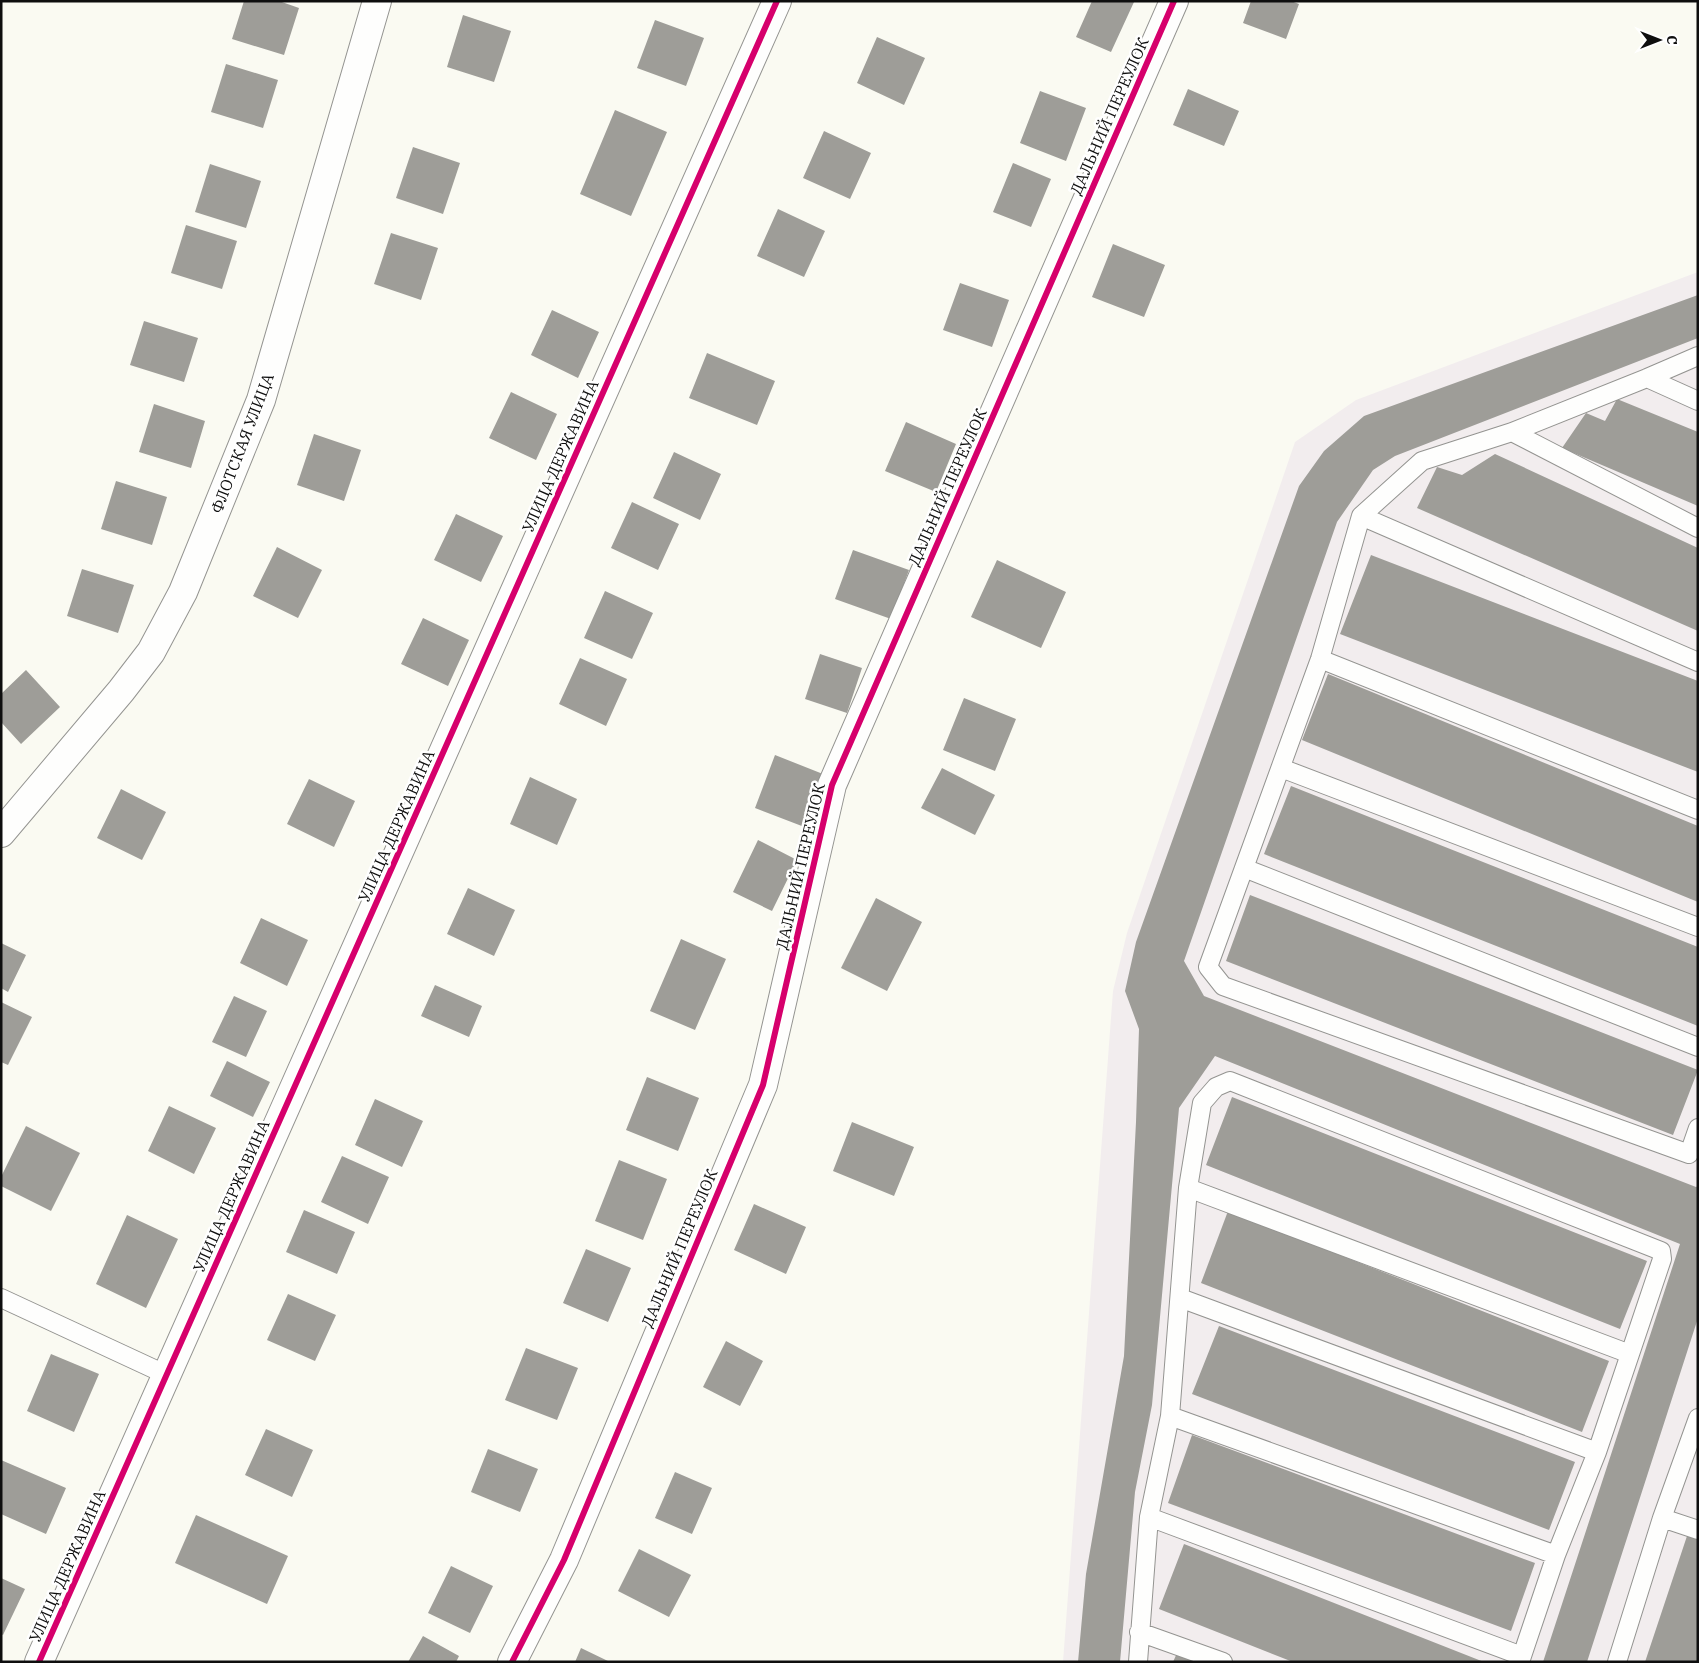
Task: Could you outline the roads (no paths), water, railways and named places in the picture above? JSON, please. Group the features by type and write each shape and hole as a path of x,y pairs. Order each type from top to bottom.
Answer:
{"street":[{"name":"ФЛОТСКАЯ УЛИЦА","path":"1,833 121,692 151,652 183,592 261,400 378,1"},
{"name":"УЛИЦА ДЕРЖАВИНА","path":"39,1662 777,1"},
{"name":"ДАЛЬНИЙ ПЕРЕУЛОК","path":"512,1662 564,1560 763,1084 832,786 1174,1"}],"lane":[{"path":"1698,356 1512,432 1422,461 1361,516 1320,659 1208,967 1223,986 1689,1154 1698,1128"},
{"path":"1647,378 1698,401"},
{"path":"1512,432 1698,528"},
{"path":"1361,516 1698,662"},
{"path":"1320,659 1698,810"},
{"path":"1281,768 1698,927"},
{"path":"1244,868 1698,1047"},
{"path":"1138,1662 1149,1517 1170,1416 1188,1188 1202,1103 1216,1087 1230,1081 1661,1251 1662,1259 1597,1452 1556,1555 1521,1659 1149,1517"},
{"path":"1188,1188 1630,1354"},
{"path":"1,1298 167,1375"},
{"path":"1180,1298 1597,1452"},
{"path":"1170,1416 1556,1555"},
{"path":"1617,1662 1662,1518 1698,1418"},
{"path":"1662,1518 1698,1530"},
{"path":"1139,1632 1223,1662"}]}
